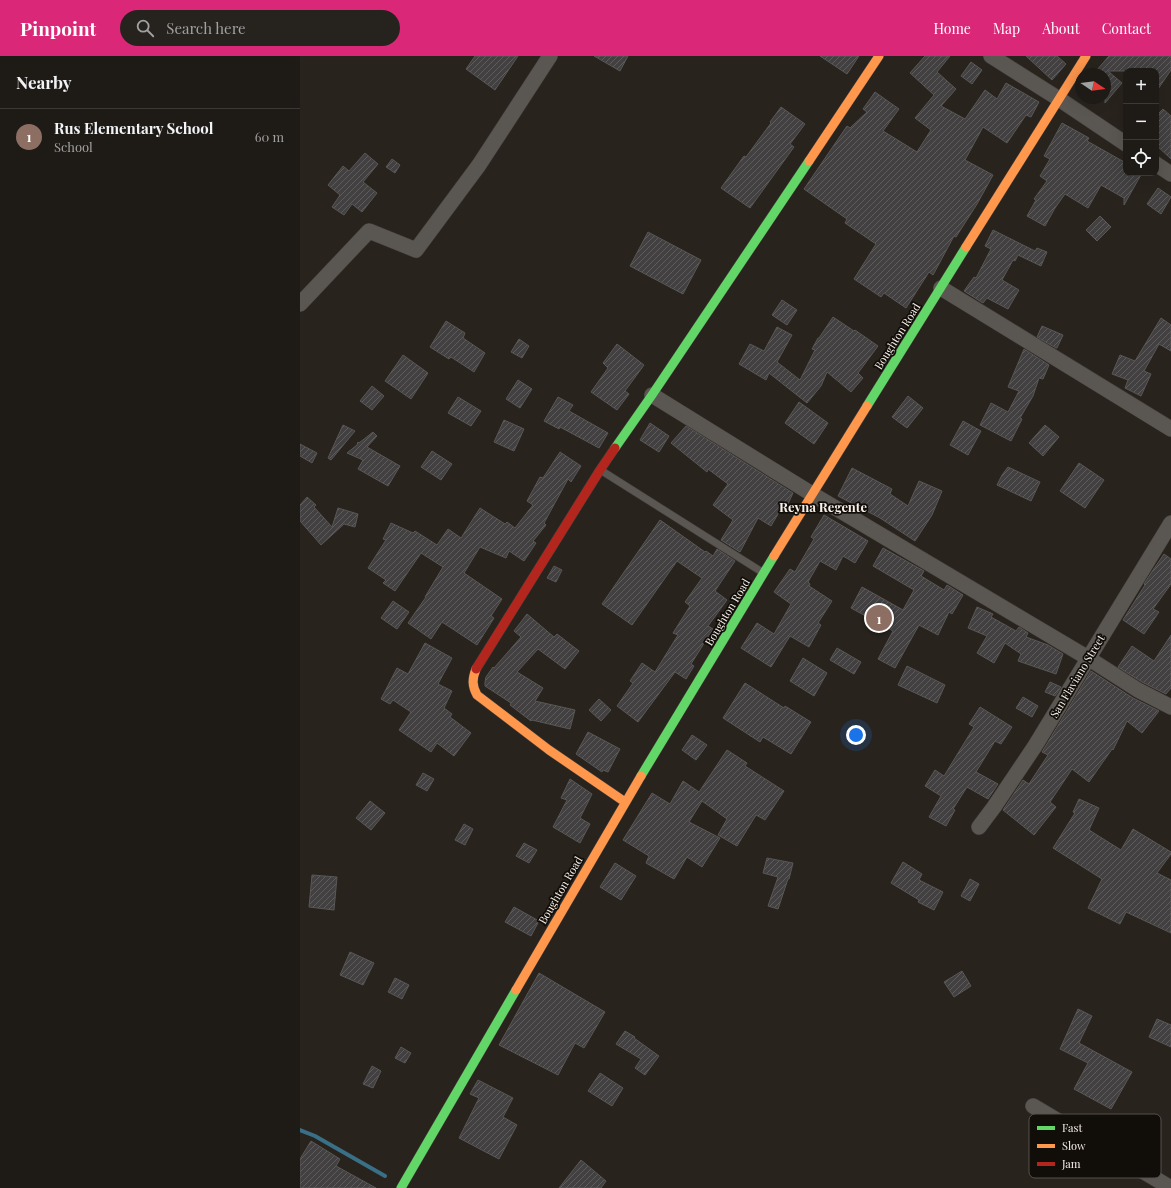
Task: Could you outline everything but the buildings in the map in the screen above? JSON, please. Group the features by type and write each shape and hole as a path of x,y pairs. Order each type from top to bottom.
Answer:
{"main road":[{"path":"625,802 549,750 483,700 473,689 473,676 600,470 652,396 878,56"},
{"name":"Boughton Road","path":"401,1188 625,802 812,494 1086,56"}],"street":[{"path":"300,304 369,231 416,250 479,165 550,56"},
{"path":"990,56 1059,99 1123,142"},
{"path":"1159,166 1171,174"},
{"path":"941,288 1171,428"},
{"path":"652,396 812,494 1088,658 1138,690 1171,707"},
{"name":"San Flaviano Street","path":"979,827 1035,746 1171,523"},
{"path":"1033,1106 1046,1114"},
{"path":"1154,1178 1171,1188"}],"lane":[{"path":"600,470 764,573"}],"waterway":[{"path":"300,1130 315,1136 385,1176"}],"traffic: fast":[{"path":"615,448 809,161"},
{"path":"867,406 966,247"},
{"path":"641,776 774,556"},
{"path":"401,1188 516,990"}],"traffic: slow":[{"path":"809,161 879,56"},
{"path":"966,247 1086,56"},
{"path":"774,556 867,406"},
{"path":"476,669 473,682 477,695 549,750 625,802"},
{"path":"516,990 641,776"}],"traffic: jam":[{"path":"476,669 615,448"}],"place":[{"name":"Rus Elementary School","path":"879,618"}],"district":[{"name":"Reyna Regente","path":"823,506"}]}
